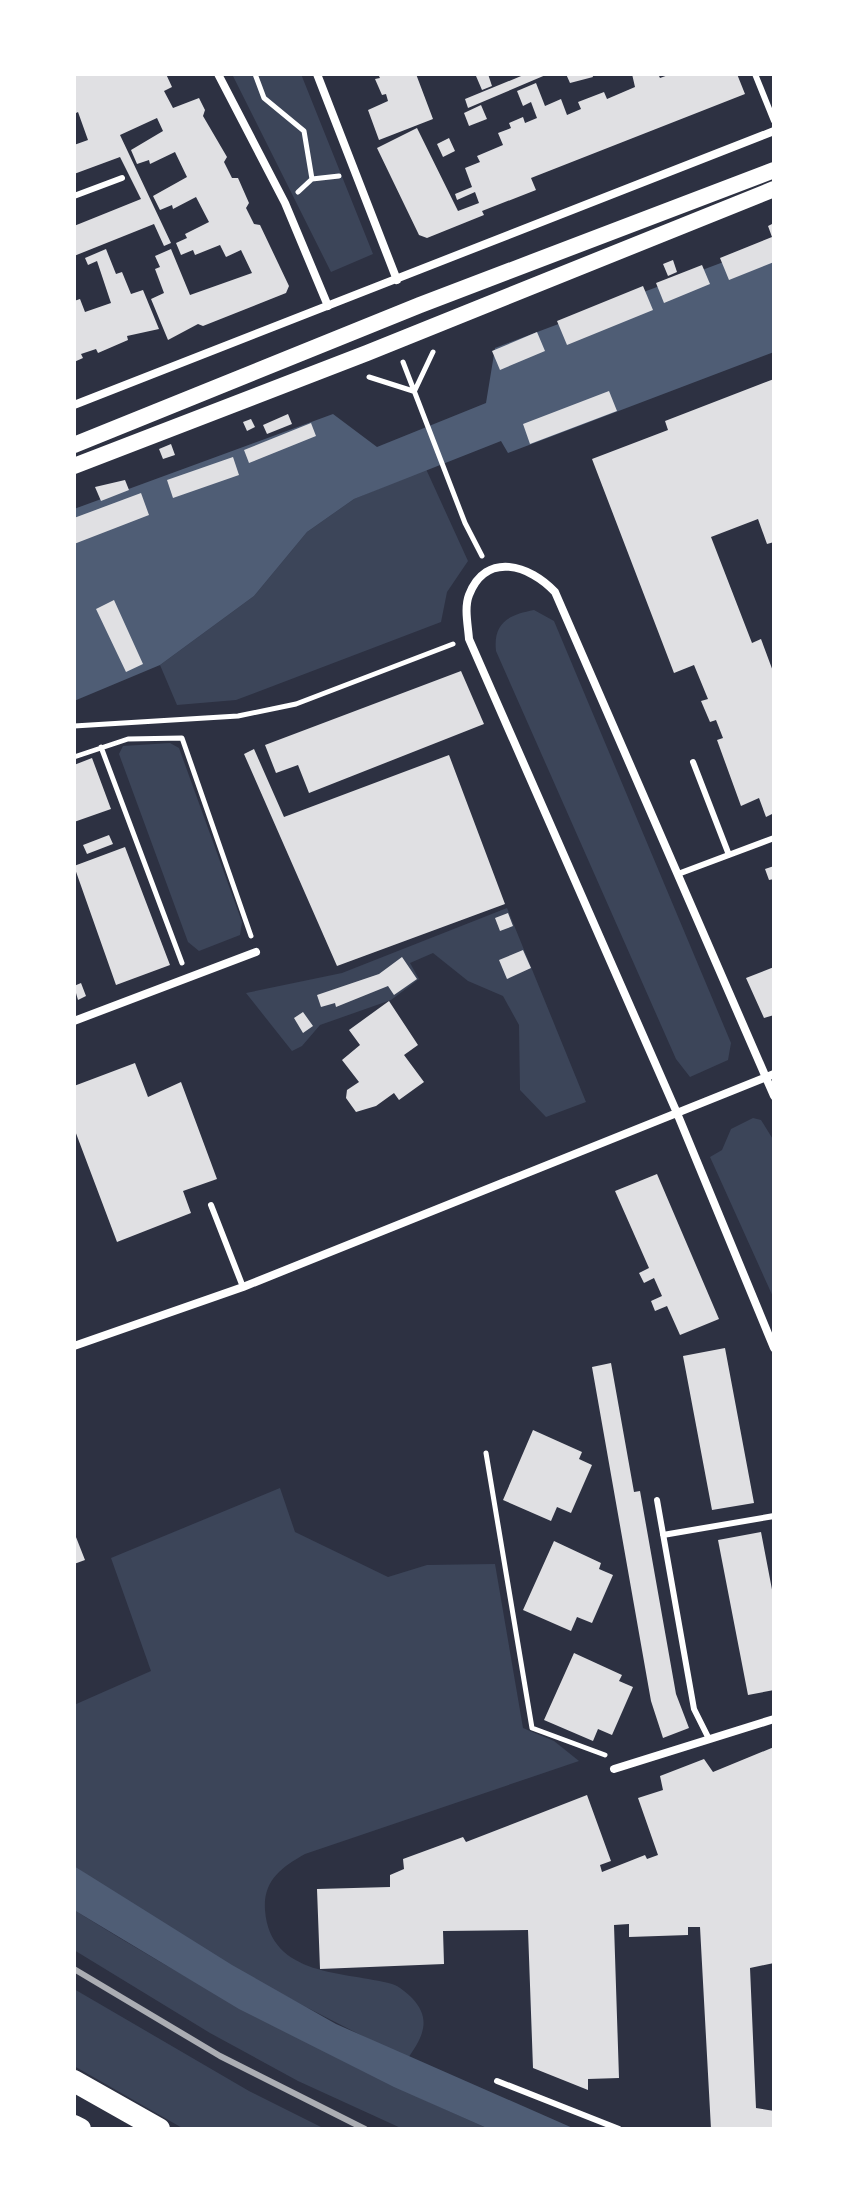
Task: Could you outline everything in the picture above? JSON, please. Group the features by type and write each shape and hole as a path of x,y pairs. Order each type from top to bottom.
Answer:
{"highway":[{"path":"74,2081 159,2129"},
{"path":"74,2126 80,2129"}],"main road":[{"path":"74,445 420,305 774,170"},
{"path":"74,466 367,353 774,189"}],"street":[{"path":"218,74 285,203 328,306"},
{"path":"317,74 397,280"},
{"path":"74,405 774,131"},
{"path":"774,1096 770,1076 555,592 529,569 514,566 491,571 478,581 469,595 469,639 677,1113 774,1348"},
{"path":"74,1021 256,952"},
{"path":"74,1346 243,1287 770,1076"},
{"path":"614,1769 774,1719"}],"lane":[{"path":"755,74 774,121"},
{"path":"74,196 122,178"},
{"path":"693,762 729,855"},
{"path":"678,874 774,838"},
{"path":"211,1205 243,1287"},
{"path":"657,1500 694,1709 709,1739"},
{"path":"663,1535 774,1516"},
{"path":"497,2081 619,2129"}],"path":[{"path":"255,74 264,98 304,131 312,179"},
{"path":"285,203 312,179 356,175"},
{"path":"414,391 465,523 491,571"},
{"path":"74,726 238,716 296,704 469,639"},
{"path":"74,757 128,739 182,738 256,952"},
{"path":"101,747 188,979"},
{"path":"486,1453 532,1728 606,1756 614,1769"}],"shaded area":[{"path":"232,74 301,74 373,254 331,272"},
{"path":"774,243 774,352 508,453 501,441 354,499 307,532 254,596 160,665 74,701 74,509 333,414 377,447 486,403 495,348"},
{"path":"426,469 468,561 447,592 441,622 236,700 177,705 160,665 254,596 307,532 354,499"},
{"path":"534,610 554,621 731,1043 728,1060 690,1077 676,1059 496,651 497,633 504,622"},
{"path":"170,743 179,748 242,922 240,935 199,951 188,942 119,754 123,746"},
{"path":"507,908 586,1102 546,1117 520,1090 519,1025 503,996 468,981 433,953 410,963 419,979 391,1000 320,1025 302,1046 292,1051 246,993 342,973"},
{"path":"753,1118 761,1120 774,1141 774,1299 710,1157 722,1150 731,1129"},
{"path":"280,1488 295,1532 388,1577 427,1565 495,1564 523,1728 554,1741 579,1761 305,1854 289,1864 271,1883 265,1910 270,1932 280,1948 295,1960 313,1968 395,1985 418,2006 423,2028 408,2058 237,1969 74,1866 74,1705 151,1671 111,1558"},
{"path":"74,1866 232,1965 336,2024 575,2129 489,2129 394,2087 239,2009 74,1910"},
{"path":"74,1910 277,2027 489,2129 403,2129 298,2081 210,2033 74,1950"},
{"path":"74,1989 249,2091 325,2129 184,2129 74,2066"}],"building":[{"path":"74,74 166,74 172,87 164,91 173,108 199,98 205,110 203,116 227,157 224,162 232,178 238,178 249,203 246,208 254,224 260,225 289,286 286,293 203,326 198,324 168,340 151,299 164,293 155,269 160,267 155,256 171,249 190,295 252,273 241,250 226,257 220,245 195,255 193,250 181,255 176,243 187,238 185,234 209,222 196,197 173,209 172,205 160,210 153,196 187,177 175,152 150,164 149,160 137,164 131,150 163,131 157,118 120,135 171,243 164,246 154,224 74,256 74,226 141,199 120,157 74,174 74,145 88,140 78,112 74,114"},
{"path":"378,74 416,74 433,119 379,140 368,110 388,101 375,79 380,78"},
{"path":"488,74 492,86 482,90 476,76"},
{"path":"526,74 548,74 468,108 465,99"},
{"path":"566,74 592,74 593,77 570,83"},
{"path":"632,74 658,74 660,78 671,74 737,74 745,94 531,178 536,190 482,211 484,215 427,238 419,235 377,148 417,128 458,211 479,203 475,192 457,200 455,194 472,187 465,168 480,162 477,156 503,145 498,133 511,128 509,123 523,117 525,123 537,118 531,102 523,106 517,91 536,83 545,106 561,99 567,115 581,109 578,102 604,92 607,99 635,87"},
{"path":"481,105 487,119 469,126 464,113"},
{"path":"449,138 455,151 443,157 437,144"},
{"path":"774,223 774,262 729,280 720,258 772,237 768,226"},
{"path":"106,249 116,274 122,272 131,294 143,290 159,329 127,336 128,340 98,353 96,349 81,354 83,358 74,362 74,301 80,299 85,312 111,303 97,261 88,265 85,258"},
{"path":"673,260 677,272 668,276 663,264"},
{"path":"702,265 710,284 664,303 656,283"},
{"path":"643,286 653,310 567,345 557,321"},
{"path":"537,332 545,351 500,370 492,351"},
{"path":"774,379 774,542 767,544 758,519 711,537 752,643 761,639 774,674 774,813 766,817 759,798 741,806 717,740 723,738 716,720 710,722 701,701 708,699 694,665 674,673 592,459 668,430 665,421"},
{"path":"609,391 617,411 530,444 523,424"},
{"path":"288,414 292,424 267,434 263,425"},
{"path":"251,419 255,427 247,431 243,422"},
{"path":"311,423 316,436 249,463 244,450"},
{"path":"171,444 175,455 163,459 159,449"},
{"path":"233,457 239,475 173,498 167,480"},
{"path":"125,480 129,490 101,501 95,487"},
{"path":"141,493 149,515 74,544 74,518"},
{"path":"114,600 143,664 126,672 96,609"},
{"path":"461,671 484,724 309,793 298,765 276,773 265,745"},
{"path":"254,749 284,817 449,755 505,904 337,966 244,754"},
{"path":"92,758 111,809 74,822 74,765"},
{"path":"109,835 113,844 87,854 83,845"},
{"path":"125,847 170,965 116,985 74,866"},
{"path":"774,866 774,879 769,880 765,869"},
{"path":"508,913 513,926 500,931 495,918"},
{"path":"523,950 531,968 507,979 499,960"},
{"path":"402,957 417,979 394,995 388,986 336,1007 335,1003 321,1007 317,995 379,974"},
{"path":"774,967 774,1015 764,1018 746,978"},
{"path":"81,983 86,996 78,1000 74,986"},
{"path":"389,1001 418,1045 404,1055 424,1082 399,1100 394,1093 376,1106 356,1112 346,1098 347,1090 359,1082 342,1060 360,1045 349,1030"},
{"path":"303,1012 313,1026 303,1033 294,1018"},
{"path":"135,1063 148,1097 181,1082 217,1179 183,1191 191,1213 117,1242 74,1128 74,1086"},
{"path":"657,1174 719,1319 680,1335 667,1306 655,1311 651,1301 662,1296 654,1278 644,1283 639,1273 649,1268 615,1191"},
{"path":"725,1348 754,1503 712,1510 683,1356"},
{"path":"611,1363 634,1492 640,1491 676,1694 689,1728 663,1738 651,1701 592,1367"},
{"path":"533,1430 582,1452 579,1459 592,1465 571,1513 557,1507 551,1521 503,1500"},
{"path":"74,1532 85,1560 74,1564"},
{"path":"761,1532 774,1600 774,1690 748,1695 718,1540"},
{"path":"554,1541 601,1563 599,1569 613,1575 592,1623 577,1617 571,1631 523,1610"},
{"path":"574,1653 622,1675 619,1681 633,1687 612,1735 598,1729 593,1741 544,1720"},
{"path":"774,1747 774,1963 750,1968 756,2108 774,2111 774,2129 711,2129 700,1927 688,1927 688,1935 629,1937 629,1924 614,1925 619,2078 588,2079 588,2090 533,2068 528,1930 443,1931 444,1964 320,1969 317,1889 390,1887 390,1875 404,1869 403,1859 463,1837 466,1842 587,1795 611,1861 600,1865 602,1872 645,1855 647,1859 658,1855 638,1798 663,1790 660,1776 704,1759 713,1772"}],"railway":[{"path":"74,1969 220,2056 365,2129"}]}
